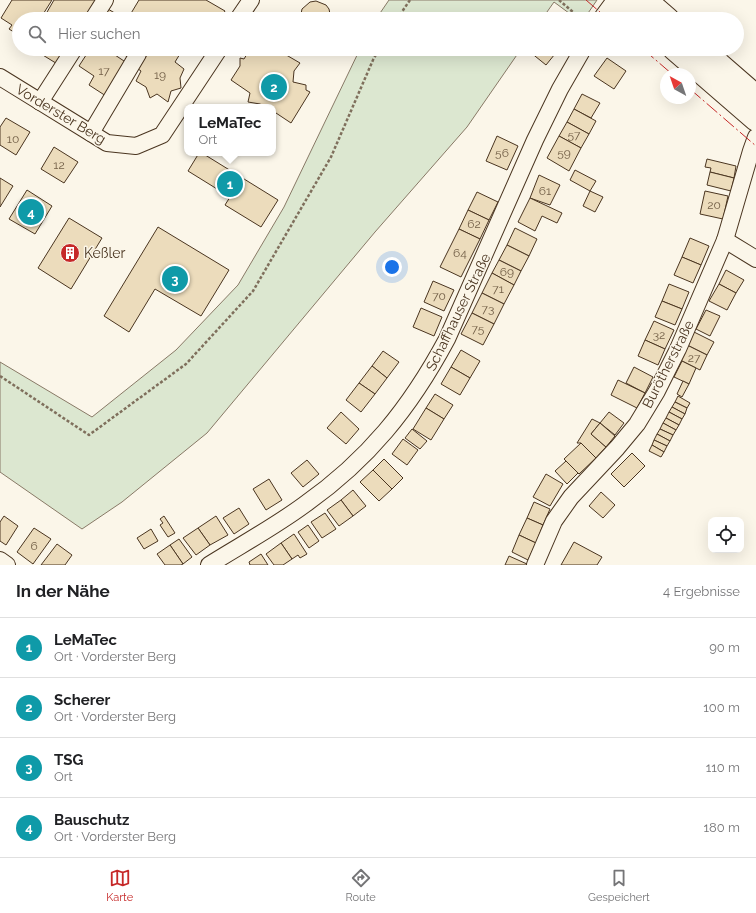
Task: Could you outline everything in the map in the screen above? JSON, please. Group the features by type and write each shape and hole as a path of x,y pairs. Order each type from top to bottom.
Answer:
{"highway":[{"path":"619,0 632,12"},
{"path":"646,0 660,12"},
{"path":"682,56 756,120"},
{"path":"710,56 756,96"}],"street":[{"path":"97,12 105,0"},
{"path":"243,12 251,0"},
{"path":"606,12 615,0"},
{"path":"40,102 70,56"},
{"path":"91,133 137,56"},
{"name":"Vorderster Berg","path":"0,77 107,143 136,146 162,135 213,56"},
{"name":"Schaffhauser Straße","path":"209,565 304,506 329,487 377,442 395,422 411,400 431,369 447,339 535,140 560,89 579,56"},
{"name":"Burötherstraße","path":"535,565 554,521 571,497 617,448 637,424 657,391 678,349 726,240 756,137"},
{"path":"726,240 756,259"},
{"path":"0,560 7,565"}],"path":[{"path":"402,12 410,0"},
{"path":"559,0 573,12"},
{"path":"0,376 89,435 186,364 253,291 331,157 375,56"}],"green space":[{"path":"389,0 597,0 589,12 568,12 554,2 547,12 381,12"},
{"path":"357,56 516,56 467,127 375,232 207,433 122,502 82,529 0,472 0,362 92,417 176,350 238,285 284,207"}],"building":[{"path":"12,0 52,0 44,12 12,12 12,25 1,18"},
{"path":"54,0 98,0 91,12 47,12"},
{"path":"139,0 206,0 225,11 224,12 132,12"},
{"path":"316,1 326,5 330,12 301,12 302,9 310,2"},
{"path":"108,9 113,12 106,12"},
{"path":"44,56 64,56 59,65"},
{"path":"85,56 116,56 127,63 106,96 89,85 94,76 79,66"},
{"path":"141,56 179,56 175,62 184,69 180,78 181,88 171,91 168,102 157,94 150,98 146,87 136,81 141,71 134,66"},
{"path":"246,56 288,56 300,63 294,71 293,82 306,85 306,90 310,92 291,123 276,113 276,104 248,102 250,93 231,80 240,66 240,58 244,59"},
{"path":"535,56 553,56 546,65"},
{"path":"607,58 626,71 614,89 594,76"},
{"path":"582,94 600,103 591,118 574,109"},
{"path":"574,109 596,121 589,134 567,122"},
{"path":"6,118 30,132 16,155 0,145 0,127"},
{"path":"567,122 589,134 581,148 559,136"},
{"path":"497,136 518,146 507,170 486,161"},
{"path":"559,136 581,148 569,171 547,158"},
{"path":"54,147 78,162 64,183 41,169"},
{"path":"197,156 207,156 278,200 261,227 225,205 230,197 188,171"},
{"path":"707,159 736,166 734,178 710,172 711,168 705,167"},
{"path":"575,170 596,181 590,191 570,180"},
{"path":"710,172 734,178 731,191 707,185"},
{"path":"539,175 560,185 550,205 530,198"},
{"path":"0,178 13,186 0,207"},
{"path":"27,190 52,206 35,234 9,219"},
{"path":"590,191 603,197 595,212 583,206"},
{"path":"705,191 728,196 723,219 700,214"},
{"path":"477,192 498,202 489,220 468,210"},
{"path":"530,198 562,213 557,223 542,216 535,231 518,222"},
{"path":"468,210 489,220 480,239 459,229"},
{"name":"Keßler","path":"69,218 102,238 71,289 38,268"},
{"path":"158,227 229,270 201,316 155,289 129,332 104,316"},
{"path":"515,228 537,239 529,256 507,245"},
{"path":"459,229 480,239 461,277 440,267"},
{"path":"690,238 709,246 701,265 682,257"},
{"path":"507,245 529,256 521,271 499,260"},
{"path":"682,257 701,265 693,283 674,275"},
{"path":"499,260 521,271 514,285 492,273"},
{"path":"726,270 744,280 736,293 719,284"},
{"path":"492,273 514,285 504,304 482,293"},
{"path":"433,281 454,290 444,311 424,302"},
{"path":"669,284 689,292 682,309 662,301"},
{"path":"719,284 736,293 727,310 709,301"},
{"path":"482,293 504,304 494,324 472,313"},
{"path":"662,301 682,309 675,325 655,317"},
{"path":"421,308 442,317 434,336 413,327"},
{"path":"706,310 720,316 710,336 696,329"},
{"path":"472,313 494,324 483,345 461,334"},
{"path":"654,321 674,330 665,349 645,340"},
{"path":"694,332 714,342 707,355 687,345"},
{"path":"645,340 665,349 658,365 638,356"},
{"path":"687,345 707,355 700,370 680,360"},
{"path":"461,350 480,361 470,378 451,367"},
{"path":"383,351 399,362 387,378 372,366"},
{"path":"682,361 696,368 689,384 674,377"},
{"path":"372,366 387,378 375,394 359,383"},
{"path":"451,367 470,378 460,395 441,384"},
{"path":"634,367 653,377 645,393 626,383"},
{"path":"618,380 645,393 637,408 611,395"},
{"path":"683,381 689,384 682,397 677,394"},
{"path":"359,383 375,394 361,412 346,400"},
{"path":"435,394 453,405 444,419 426,408"},
{"path":"678,396 690,403 687,408 675,402"},
{"path":"675,402 687,408 685,414 672,407"},
{"path":"672,407 685,414 682,419 669,412"},
{"path":"426,408 444,419 431,440 413,429"},
{"path":"341,412 359,429 346,444 327,428"},
{"path":"609,412 624,423 615,435 600,423"},
{"path":"669,412 682,419 679,425 666,418"},
{"path":"666,418 679,425 676,430 663,423"},
{"path":"592,419 600,423 591,434 606,447 596,458 581,443 577,443"},
{"path":"600,423 615,436 606,447 591,434"},
{"path":"663,423 676,430 673,435 660,429"},
{"path":"412,429 427,441 420,449 405,438"},
{"path":"660,429 673,435 670,441 657,434"},
{"path":"657,434 670,441 667,446 654,440"},
{"path":"403,439 418,450 407,465 392,454"},
{"path":"654,440 667,446 664,452 652,445"},
{"path":"581,443 596,458 579,474 564,459"},
{"path":"652,445 664,452 661,457 649,451"},
{"path":"632,453 645,466 624,487 611,474"},
{"path":"384,459 403,478 392,489 373,470"},
{"path":"307,460 319,474 303,487 291,473"},
{"path":"566,461 578,473 567,484 555,471"},
{"path":"373,470 392,489 379,501 360,482"},
{"path":"546,474 563,484 550,506 533,497"},
{"path":"269,479 282,500 266,510 253,489"},
{"path":"353,490 366,506 353,516 341,500"},
{"path":"601,492 615,505 603,518 589,506"},
{"path":"341,500 353,516 339,526 327,510"},
{"path":"534,502 550,509 543,525 527,518"},
{"path":"239,508 249,524 234,534 223,518"},
{"path":"325,513 336,529 322,538 311,522"},
{"path":"4,516 18,526 6,545 0,541 0,522"},
{"path":"164,516 175,533 168,537 160,525 163,523 160,519"},
{"path":"216,516 228,535 210,545 198,528"},
{"path":"527,518 543,525 536,543 519,535"},
{"path":"308,525 319,541 309,548 298,532"},
{"path":"34,528 51,539 33,564 17,552"},
{"path":"198,528 210,545 196,555 183,538"},
{"path":"151,529 158,541 144,549 137,538"},
{"path":"294,534 307,554 300,558 298,555 292,559 281,543"},
{"path":"519,535 536,543 528,560 512,552"},
{"path":"179,539 192,557 183,564 170,545"},
{"path":"574,542 602,557 597,565 561,565"},
{"path":"281,543 292,559 283,565 274,565 266,554"},
{"path":"57,544 72,555 65,565 41,565"},
{"path":"170,545 183,564 165,565 157,554"},
{"path":"261,554 268,565 250,565 249,562"},
{"path":"509,556 527,564 505,565"}],"power":[{"path":"586,0 600,12"},
{"path":"651,56 665,68"},
{"path":"696,94 756,146"}],"place":[{"name":"Scherer","path":"274,87"},
{"name":"LeMaTec","path":"230,184"},
{"name":"Bauschutz","path":"31,212"},
{"name":"Keßler","path":"70,253"},
{"name":"TSG","path":"175,279"}]}
